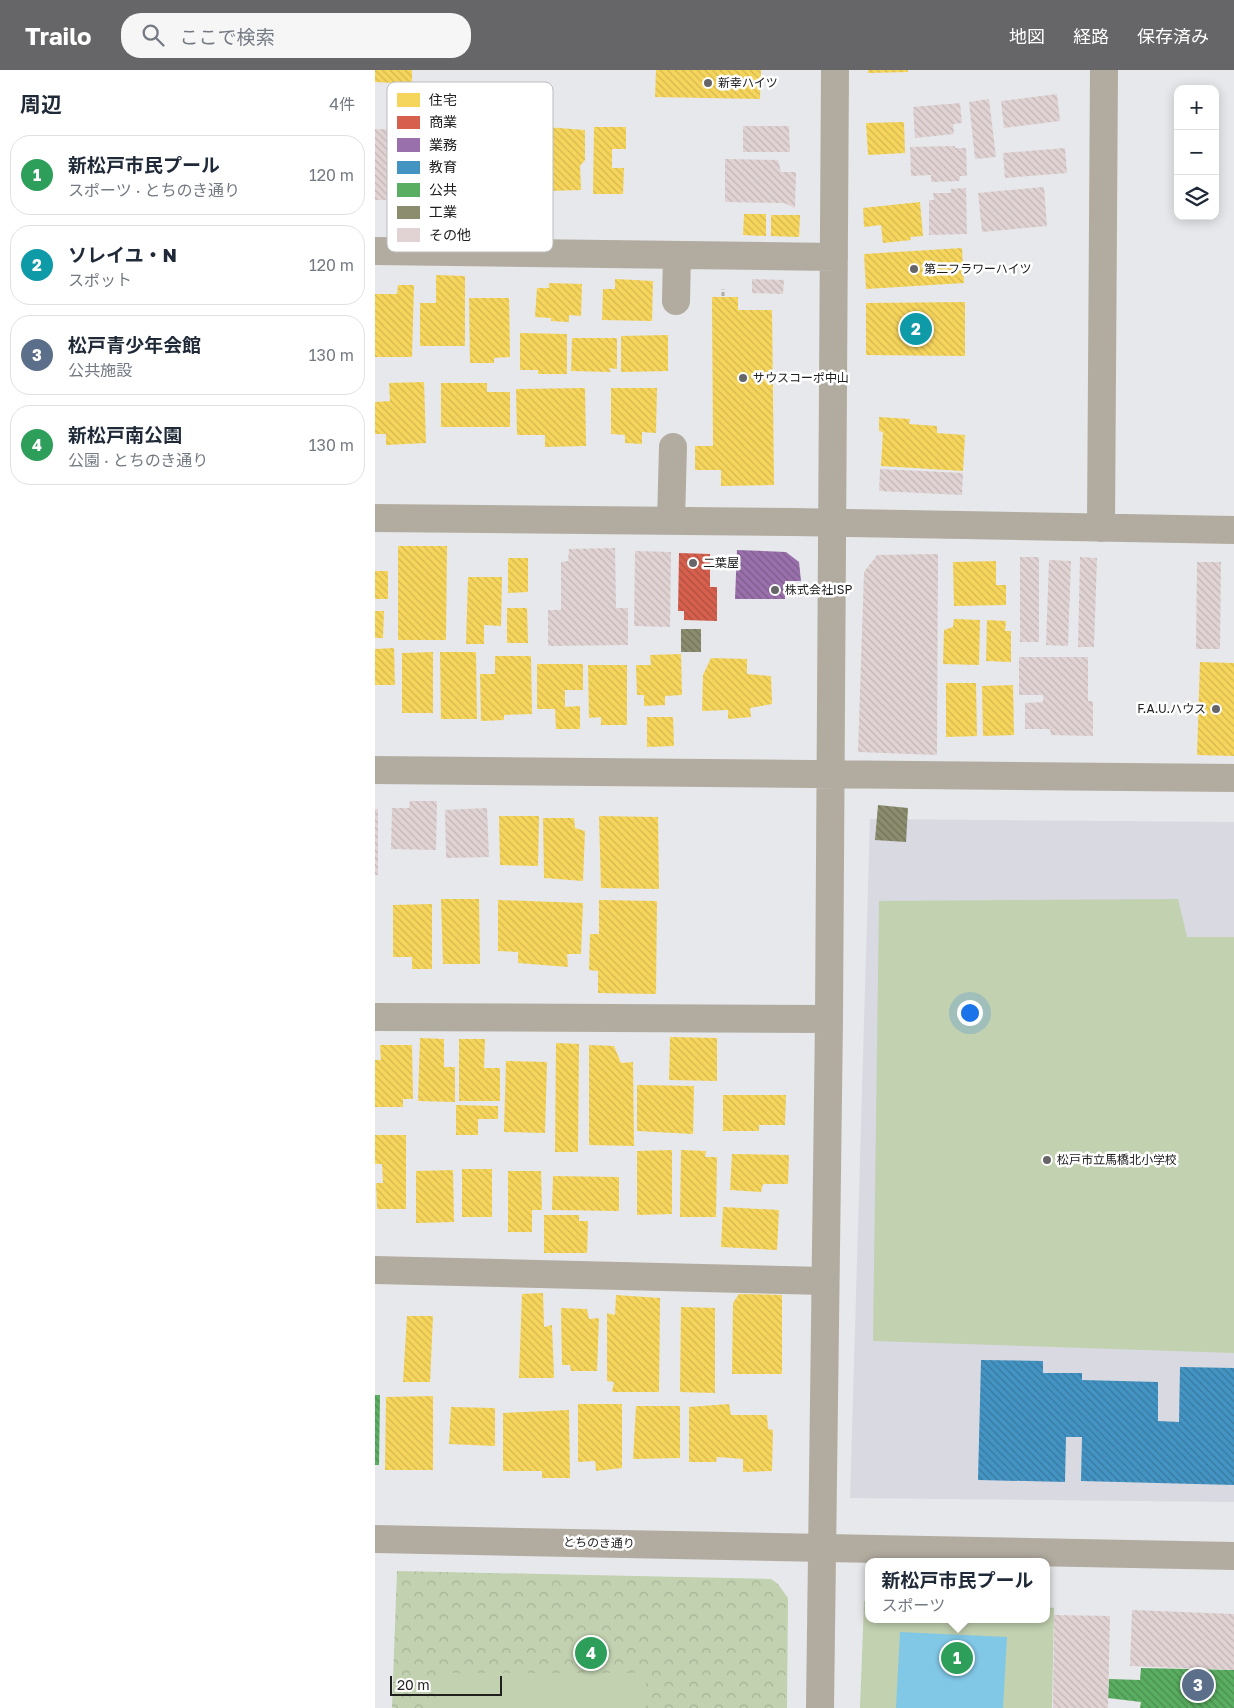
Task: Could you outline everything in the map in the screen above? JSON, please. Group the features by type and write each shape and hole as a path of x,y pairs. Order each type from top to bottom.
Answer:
{"street":[{"path":"820,1708 829,1019 835,70"},
{"path":"1101,528 1104,70"},
{"path":"450,252 834,257"},
{"path":"676,301 677,255"},
{"path":"671,521 673,447"},
{"path":"375,518 1234,530"},
{"path":"375,770 1234,778"},
{"path":"375,1017 829,1019"},
{"path":"375,1270 825,1281"},
{"name":"とちのき通り","path":"375,1539 1234,1556"}],"shaded area":[{"name":"松戸市立馬橋北小学校","path":"870,819 1234,822 1234,1502 850,1498"}],"green space":[{"name":"松戸市立馬橋北小学校","path":"1178,899 1187,937 1234,937 1234,1353 873,1341 879,901"},
{"path":"397,1571 771,1579 778,1584 788,1598 787,1708 392,1708"},
{"path":"864,1601 865,1623 1050,1623 1050,1608 1054,1608 1052,1708 860,1708"},
{"path":"439,1673 646,1673 646,1708 439,1708"}],"water":[{"path":"900,1632 1007,1637 1003,1708 896,1708"}],"building: 住宅":[{"path":"375,70 412,70 412,82 375,82"},
{"name":"新幸ハイツ","path":"656,70 761,70 760,99 655,97"},
{"path":"868,70 908,70 908,72 868,73"},
{"path":"904,122 905,153 868,155 866,123"},
{"path":"594,127 626,127 626,149 612,149 612,168 624,168 623,194 593,194"},
{"path":"553,128 585,130 585,160 580,166 581,190 553,191"},
{"path":"920,202 923,236 910,237 911,240 883,243 881,225 864,227 863,208"},
{"path":"744,214 766,214 766,236 743,235"},
{"path":"771,215 800,215 799,237 771,236"},
{"name":"第二フラワーハイツ","path":"962,248 964,283 866,289 864,254"},
{"path":"436,275 465,276 465,346 420,346 420,303 436,303"},
{"path":"615,279 653,281 652,321 602,320 603,289 615,289"},
{"path":"549,283 582,284 581,316 569,315 569,322 551,321 551,318 535,317 537,288 549,288"},
{"path":"398,285 414,285 412,357 375,357 375,294 397,294"},
{"name":"サウスコーポ中山","path":"712,297 738,297 738,310 772,310 774,485 721,486 721,470 695,470 695,446 713,446"},
{"path":"469,298 509,298 510,357 494,358 494,363 470,363"},
{"path":"965,302 965,356 866,355 866,303"},
{"path":"520,333 567,334 567,374 538,374 538,370 520,370"},
{"path":"668,335 668,371 621,372 621,336"},
{"path":"572,338 617,338 617,369 609,368 611,372 571,371"},
{"path":"424,382 426,443 386,445 386,434 375,434 375,402 390,401 389,383"},
{"path":"441,383 487,383 487,392 510,392 510,427 441,427"},
{"path":"585,388 586,446 545,447 545,435 517,435 516,389"},
{"path":"611,388 657,388 656,433 642,432 642,444 625,443 625,435 611,434"},
{"path":"879,417 910,419 909,424 937,426 937,433 965,435 963,471 881,466 883,432 879,431"},
{"path":"398,546 447,546 446,640 398,640"},
{"path":"508,558 528,558 528,592 508,593"},
{"path":"996,561 996,585 1006,585 1006,605 954,606 953,562"},
{"path":"375,571 388,571 388,599 375,599"},
{"path":"468,577 502,577 501,626 484,625 484,644 466,644"},
{"path":"507,608 527,608 528,643 507,643"},
{"path":"375,611 384,611 383,638 375,638"},
{"path":"954,619 980,620 979,665 943,664 944,630 953,627"},
{"path":"987,620 1006,621 1005,631 1011,631 1011,662 986,661"},
{"path":"394,648 395,685 375,685 375,649"},
{"path":"433,652 433,713 402,713 402,653"},
{"path":"440,652 476,652 477,719 441,719"},
{"path":"681,654 682,695 665,696 665,705 644,706 644,695 637,695 636,665 651,665 650,655"},
{"path":"495,656 531,656 532,714 504,715 504,720 481,721 480,674 495,674"},
{"path":"711,658 747,659 747,674 771,676 772,704 750,708 751,717 728,719 728,710 702,711 703,675"},
{"name":"F.A.U.ハウス","path":"1200,662 1234,663 1234,756 1197,755"},
{"path":"537,664 583,664 583,690 565,690 565,707 580,706 580,729 556,729 555,709 537,709"},
{"path":"588,665 627,665 627,725 601,725 601,717 589,718"},
{"path":"946,683 976,683 977,736 946,737"},
{"path":"1013,685 1014,735 983,736 982,686"},
{"path":"647,717 673,717 674,746 647,747"},
{"path":"499,816 539,816 538,866 500,865"},
{"path":"599,816 658,817 659,889 601,888"},
{"path":"543,818 574,818 575,828 585,831 583,881 544,878"},
{"path":"441,899 479,899 480,964 443,964"},
{"path":"498,900 583,903 581,954 567,954 568,967 518,963 518,952 498,951"},
{"path":"599,900 657,901 656,994 598,993 598,971 589,970 590,934 599,934"},
{"path":"432,904 432,969 412,969 412,957 393,957 393,905"},
{"path":"670,1037 717,1038 717,1081 669,1080"},
{"path":"420,1038 444,1039 444,1067 455,1067 455,1102 418,1101"},
{"path":"459,1039 485,1039 484,1068 500,1068 500,1101 459,1101"},
{"path":"556,1043 579,1044 578,1152 555,1152"},
{"path":"380,1045 412,1045 413,1099 403,1099 403,1107 375,1107 375,1060 381,1060"},
{"path":"589,1045 614,1046 621,1063 633,1062 634,1146 589,1145"},
{"path":"506,1061 547,1062 545,1133 504,1132"},
{"path":"637,1085 694,1086 693,1134 637,1131"},
{"path":"723,1095 786,1095 785,1125 759,1125 759,1131 723,1131"},
{"path":"456,1105 498,1106 498,1119 478,1119 478,1135 456,1135"},
{"path":"375,1135 406,1135 406,1209 377,1209 376,1183 383,1183 382,1164 375,1164"},
{"path":"672,1150 672,1214 637,1215 637,1151"},
{"path":"681,1150 706,1151 705,1157 717,1157 716,1217 680,1217"},
{"path":"732,1154 789,1155 788,1184 763,1184 761,1192 730,1190"},
{"path":"462,1169 492,1169 492,1217 462,1217"},
{"path":"453,1170 454,1222 416,1223 416,1171"},
{"path":"508,1171 541,1171 542,1210 532,1210 532,1232 508,1232"},
{"path":"553,1176 619,1177 619,1211 552,1210"},
{"path":"723,1207 779,1210 777,1250 721,1247"},
{"path":"544,1215 579,1215 579,1221 588,1221 587,1253 544,1253"},
{"path":"543,1293 544,1327 552,1325 554,1378 519,1378 522,1294"},
{"path":"739,1294 782,1295 782,1374 732,1374 733,1303"},
{"path":"616,1295 660,1298 659,1392 612,1392 614,1382 607,1381 607,1313 615,1315"},
{"path":"681,1307 715,1308 715,1393 680,1392"},
{"path":"561,1308 587,1309 589,1319 599,1318 597,1371 571,1371 570,1365 562,1365"},
{"path":"407,1316 433,1316 430,1382 403,1382"},
{"path":"433,1396 433,1470 385,1470 386,1397"},
{"path":"578,1404 622,1404 622,1468 596,1471 595,1461 578,1462"},
{"path":"729,1404 731,1415 767,1415 768,1429 773,1430 772,1471 743,1472 743,1459 717,1457 716,1462 689,1462 689,1407"},
{"path":"636,1406 680,1406 680,1458 633,1459"},
{"path":"451,1407 495,1408 495,1446 449,1444"},
{"path":"569,1410 570,1478 542,1478 542,1471 503,1471 503,1413"}],"building: 商業":[{"path":"679,553 710,554 710,587 717,587 717,621 684,620 684,611 678,611"}],"building: 業務":[{"path":"737,550 786,552 799,562 801,581 785,581 785,599 735,599"}],"building: 教育":[{"path":"981,1360 1043,1361 1043,1373 1082,1373 1082,1380 1158,1382 1158,1421 1179,1422 1180,1367 1234,1368 1234,1485 1081,1481 1082,1437 1066,1437 1065,1482 978,1480"}],"building: 公共":[{"path":"375,1395 380,1395 379,1465 375,1465"},
{"path":"1141,1668 1234,1670 1234,1708 1140,1708 1141,1702 1108,1698 1109,1679 1140,1680"}],"building: 工業":[{"path":"681,629 701,629 701,652 681,652"},
{"path":"878,805 908,808 906,842 875,840"}],"building: その他":[{"path":"1057,94 1060,121 1004,128 1001,101"},
{"path":"989,99 996,157 975,159 969,102"},
{"path":"960,103 962,123 953,124 954,134 915,138 913,107"},
{"path":"743,126 789,126 790,152 743,152"},
{"path":"375,129 387,129 387,200 375,200"},
{"path":"955,146 955,148 966,148 967,176 960,176 959,181 931,182 931,175 911,176 910,147"},
{"path":"1065,148 1067,173 1005,178 1003,153"},
{"path":"725,159 778,160 781,172 796,172 795,208 784,203 725,202"},
{"path":"1044,187 1047,226 982,232 978,193"},
{"path":"966,188 967,234 929,235 929,200 934,200 933,193 951,193 951,189"},
{"path":"752,279 784,280 783,294 752,293"},
{"path":"880,469 963,473 962,495 879,491"},
{"path":"615,548 616,608 628,608 628,645 548,646 548,610 561,610 561,562 568,561 569,549"},
{"path":"635,551 671,552 670,627 634,626"},
{"path":"938,554 937,755 858,752 864,572 877,555"},
{"path":"1020,557 1039,557 1039,642 1020,642"},
{"path":"1080,557 1097,558 1094,647 1078,647"},
{"path":"1049,560 1071,561 1068,646 1046,645"},
{"path":"1197,562 1221,562 1220,649 1196,649"},
{"path":"1019,657 1088,657 1088,701 1093,701 1093,736 1051,735 1050,729 1025,729 1025,703 1043,702 1043,695 1019,695"},
{"path":"410,801 437,801 436,850 391,849 392,808 409,808"},
{"path":"487,808 489,857 446,858 445,810"},
{"path":"375,809 378,809 378,875 375,875"},
{"path":"1132,1610 1234,1614 1234,1670 1130,1666"},
{"path":"1054,1615 1110,1616 1108,1708 1053,1708"}],"place":[{"name":"新幸ハイツ","path":"708,83"},
{"name":"第二フラワーハイツ","path":"914,269"},
{"name":"ソレイユ・N","path":"916,329"},
{"name":"サウスコーポ中山","path":"743,378"},
{"name":"二葉屋","path":"693,563"},
{"name":"株式会社ISP","path":"775,590"},
{"name":"F.A.U.ハウス","path":"1216,709"},
{"name":"松戸市立馬橋北小学校","path":"1047,1160"},
{"name":"新松戸南公園","path":"591,1653"},
{"name":"新松戸市民プール","path":"957,1658"},
{"name":"松戸青少年会館","path":"1198,1685"}]}
